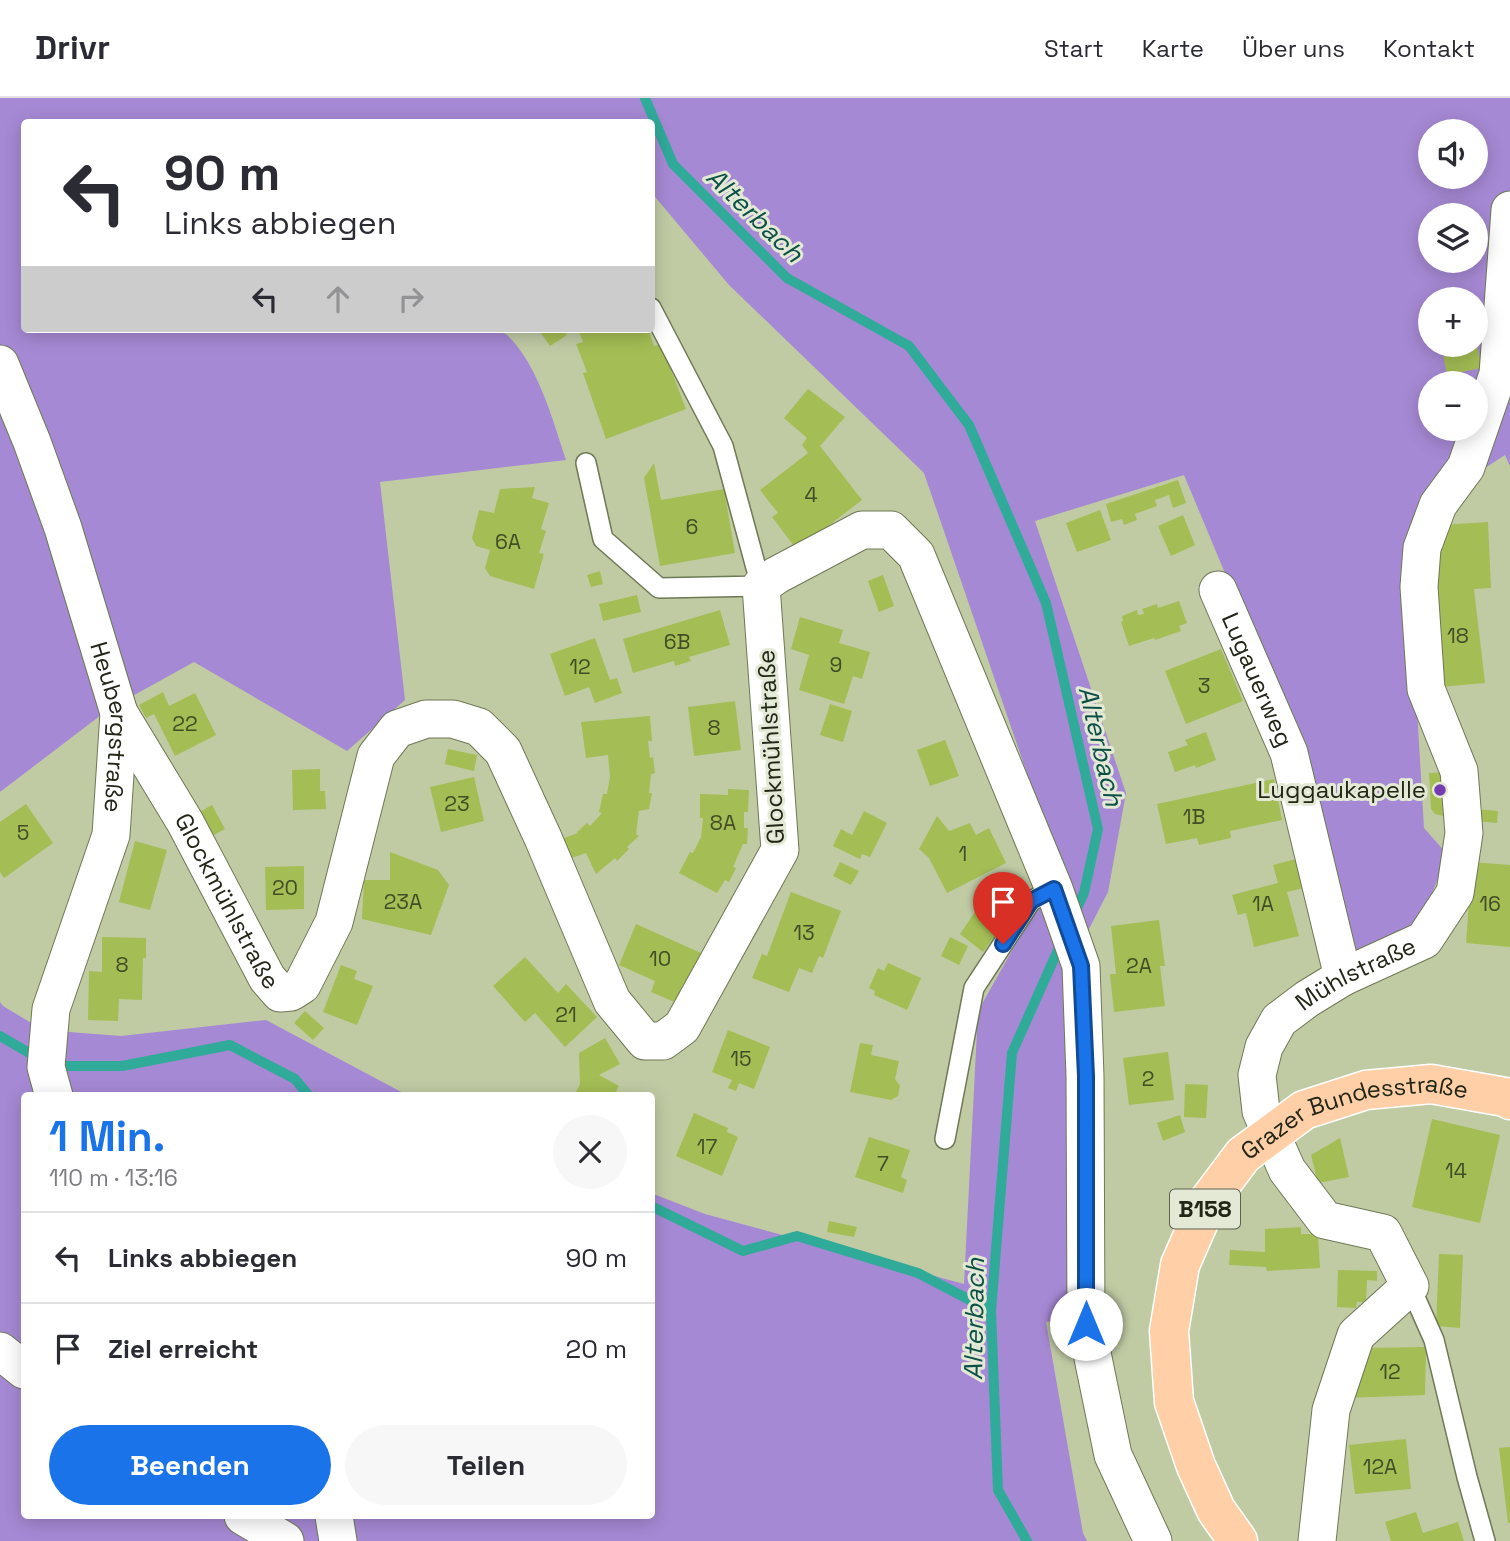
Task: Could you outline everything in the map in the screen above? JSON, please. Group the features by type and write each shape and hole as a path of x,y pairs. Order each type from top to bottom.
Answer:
{"main road":[{"name":"Grazer Bundesstraße","path":"1238,1541 1216,1510 1196,1466 1174,1402 1169,1331 1180,1265 1207,1203 1243,1154 1304,1110 1366,1090 1431,1084 1510,1100"}],"street":[{"name":"Mühlstraße","path":"1410,1286 1383,1233 1325,1220 1287,1170 1261,1111 1257,1075 1264,1047 1279,1020 1343,977 1424,940 1455,893 1464,833 1459,771 1426,690 1419,587 1422,548 1438,505 1466,467 1498,374 1510,210"},
{"name":"Heubergstraße","path":"0,364 63,528 119,713 111,835 51,1009 47,1067 53,1092"},
{"path":"761,586 862,530 891,530 916,555 1054,889 1081,966 1086,1076 1086,1324 1113,1455 1153,1541"},
{"name":"Glockmühlstraße","path":"119,713 185,822 267,978 280,992 291,992 302,985 334,922 376,756 397,729 426,719 453,719 479,727 503,751 612,1001 645,1041 663,1041 682,1027 780,850 761,586"},
{"name":"Lugauerweg","path":"1218,590 1289,753 1343,977"},
{"path":"1317,1541 1331,1410 1356,1335 1410,1286"},
{"path":"0,1351 21,1368"},
{"path":"248,1519 285,1541"},
{"path":"334,1519 338,1541"}],"lane":[{"path":"586,463 603,539 659,588 761,586 723,446 655,316"},
{"path":"944,1139 974,988 1031,901 1054,889"},
{"path":"1410,1286 1434,1340 1485,1541"}],"shaded area":[{"path":"0,98 1510,98 1510,466 1505,455 1422,509 1416,692 1424,828 1447,854 1421,923 1354,961 1298,748 1184,475 1035,521 1126,793 1108,892 1074,958 1077,1318 1046,1322 1083,1533 1087,1541 0,1541 0,1002 43,1030 121,1036 266,1020 401,1092 21,1092 21,1519 655,1519 655,1195 705,1214 964,1284 978,1011 1059,867 924,473 729,285 655,197 655,119 21,119 21,333 504,333 518,347 536,377 566,460 380,482 405,700 347,751 194,662 109,709 0,792"}],"building":[{"path":"541,333 566,333 567,335 550,346"},
{"path":"580,333 649,333 654,346 661,344 686,409 606,439 576,344 583,342"},
{"path":"1443,357 1480,357 1482,368 1446,371"},
{"path":"808,389 845,417 820,446 862,500 797,550 772,517 778,513 760,490 808,453 802,445 807,438 784,418"},
{"path":"654,463 661,500 724,489 735,553 660,566 644,478"},
{"path":"1178,480 1186,503 1173,508 1169,495 1155,500 1157,506 1135,514 1137,520 1124,525 1122,519 1111,522 1106,504"},
{"path":"535,487 532,498 549,503 541,529 546,531 539,553 544,554 534,589 490,576 485,568 490,550 476,546 472,538 479,510 494,513 500,489"},
{"path":"1100,510 1111,540 1077,552 1066,523"},
{"path":"1183,515 1195,545 1171,556 1158,526"},
{"path":"1488,522 1491,588 1474,589 1485,683 1440,687 1430,562 1441,525"},
{"path":"600,571 603,584 591,587 587,575"},
{"path":"883,575 894,606 879,612 868,581"},
{"path":"637,595 641,612 603,621 599,604"},
{"path":"1179,601 1187,623 1179,626 1181,631 1129,646 1121,622 1122,616 1137,610 1138,615 1144,614 1142,609 1157,604 1158,608"},
{"path":"720,610 730,645 689,657 691,661 675,666 674,661 633,673 623,639"},
{"path":"800,617 843,630 839,643 870,652 862,679 853,676 844,704 799,690 809,655 791,649"},
{"path":"595,638 610,680 617,678 622,693 595,703 589,687 565,696 550,654"},
{"path":"1221,649 1243,701 1186,724 1165,671"},
{"path":"163,692 169,706 195,693 216,735 175,756 154,714 146,718 139,705"},
{"path":"735,701 741,750 694,756 688,707"},
{"path":"830,704 852,711 843,742 820,735"},
{"path":"650,716 652,741 648,741 655,773 651,774 649,809 639,811 636,834 639,836 627,847 629,849 617,861 615,858 596,874 586,853 566,860 562,849 564,838 578,833 587,823 590,826 602,813 599,812 603,794 607,794 610,776 608,755 586,758 581,722"},
{"path":"1206,732 1216,760 1175,772 1168,752 1188,745 1185,740"},
{"path":"945,740 959,776 930,786 917,750"},
{"path":"448,749 477,755 474,771 445,764"},
{"path":"320,769 320,791 325,791 326,809 293,810 292,770"},
{"name":"Luggaukapelle","path":"1450,772 1450,813 1443,816 1435,814 1431,809 1429,773"},
{"path":"474,777 484,821 441,832 430,787"},
{"path":"1274,779 1282,820 1230,831 1231,838 1199,845 1197,838 1166,844 1157,804"},
{"path":"728,789 749,790 748,812 744,812 744,828 748,828 747,844 743,844 729,882 725,880 717,893 679,873 701,837 703,818 700,818 700,794 728,795"},
{"path":"26,804 53,843 4,878 0,872 0,822"},
{"path":"212,805 225,829 210,837 196,814"},
{"path":"1476,809 1498,811 1497,823 1475,821"},
{"path":"864,811 887,823 870,857 862,854 860,859 833,846 841,829 852,835"},
{"path":"937,816 949,831 970,823 976,835 989,828 1006,863 947,893 929,858 919,849"},
{"path":"135,841 167,850 150,910 119,902"},
{"path":"390,852 438,870 449,885 431,935 362,919 364,880 390,880"},
{"path":"1296,859 1304,888 1287,892 1299,936 1254,947 1246,913 1238,915 1232,895 1278,883 1273,865"},
{"path":"840,862 859,871 851,885 833,876"},
{"path":"1472,862 1510,865 1510,947 1466,943"},
{"path":"304,866 304,909 266,910 265,867"},
{"path":"791,892 841,911 823,958 819,956 812,973 799,968 789,992 752,978 762,954 767,956"},
{"path":"1014,896 1017,910 983,952 960,934 981,903 991,910"},
{"path":"1159,920 1165,966 1160,966 1165,1006 1114,1012 1110,974 1116,974 1111,926"},
{"path":"636,924 701,953 679,1004 651,992 655,981 619,965"},
{"path":"102,937 146,938 142,1000 119,999 118,1021 88,1020 89,971 102,972"},
{"path":"950,937 968,946 959,965 941,956"},
{"path":"525,957 558,993 566,984 597,1017 565,1047 535,1013 525,1022 493,986"},
{"path":"888,963 921,978 907,1010 874,995 875,991 869,988 878,968 884,971"},
{"path":"341,965 357,971 354,979 373,986 357,1025 323,1012"},
{"path":"305,1011 324,1028 313,1040 294,1023"},
{"path":"728,1030 770,1047 754,1089 739,1083 736,1091 728,1088 732,1080 712,1072"},
{"path":"605,1038 620,1064 599,1075 619,1086 616,1092 576,1092 580,1084 579,1053"},
{"path":"860,1043 873,1045 871,1055 899,1061 895,1079 900,1086 898,1096 891,1100 850,1092"},
{"path":"1168,1052 1174,1100 1129,1105 1123,1058"},
{"path":"1185,1084 1208,1085 1206,1118 1184,1117"},
{"path":"694,1113 728,1128 727,1132 738,1137 722,1176 676,1156"},
{"path":"1180,1115 1185,1132 1163,1141 1157,1123"},
{"path":"1432,1119 1500,1135 1480,1223 1412,1207"},
{"path":"869,1137 910,1150 901,1177 907,1180 903,1193 855,1177"},
{"path":"1340,1138 1349,1177 1318,1183 1311,1155"},
{"path":"829,1221 857,1227 854,1237 827,1232"},
{"path":"1301,1227 1301,1234 1318,1234 1320,1268 1267,1271 1266,1267 1229,1265 1230,1250 1265,1252 1265,1229"},
{"path":"1439,1254 1463,1255 1460,1328 1436,1326"},
{"path":"1338,1270 1377,1271 1377,1281 1367,1280 1366,1302 1357,1302 1356,1308 1337,1307"},
{"path":"1426,1347 1425,1395 1347,1398 1363,1348"},
{"path":"1406,1439 1411,1489 1355,1494 1349,1445"},
{"path":"1510,1447 1510,1523 1508,1523 1499,1448"},
{"path":"1416,1512 1423,1533 1458,1522 1464,1541 1391,1541 1385,1522"}],"waterway":[{"name":"Alterbach","path":"645,98 654,119"},
{"name":"Alterbach","path":"655,122 673,164 787,278 909,346 969,425 1046,603 1098,829 1084,893 1074,914"},
{"name":"Alterbach","path":"1027,1541 998,1490 991,1311 1012,1053 1062,941"},
{"path":"0,1036 31,1054"},
{"path":"62,1066 122,1066 230,1045 295,1079 306,1092"},
{"path":"655,1208 743,1251 797,1236 918,1273 991,1311"}],"place":[{"name":"Luggaukapelle","path":"1440,790"}],"route":[{"path":"1003,944 1031,901 1054,889 1081,966 1086,1076 1086,1324"}]}
